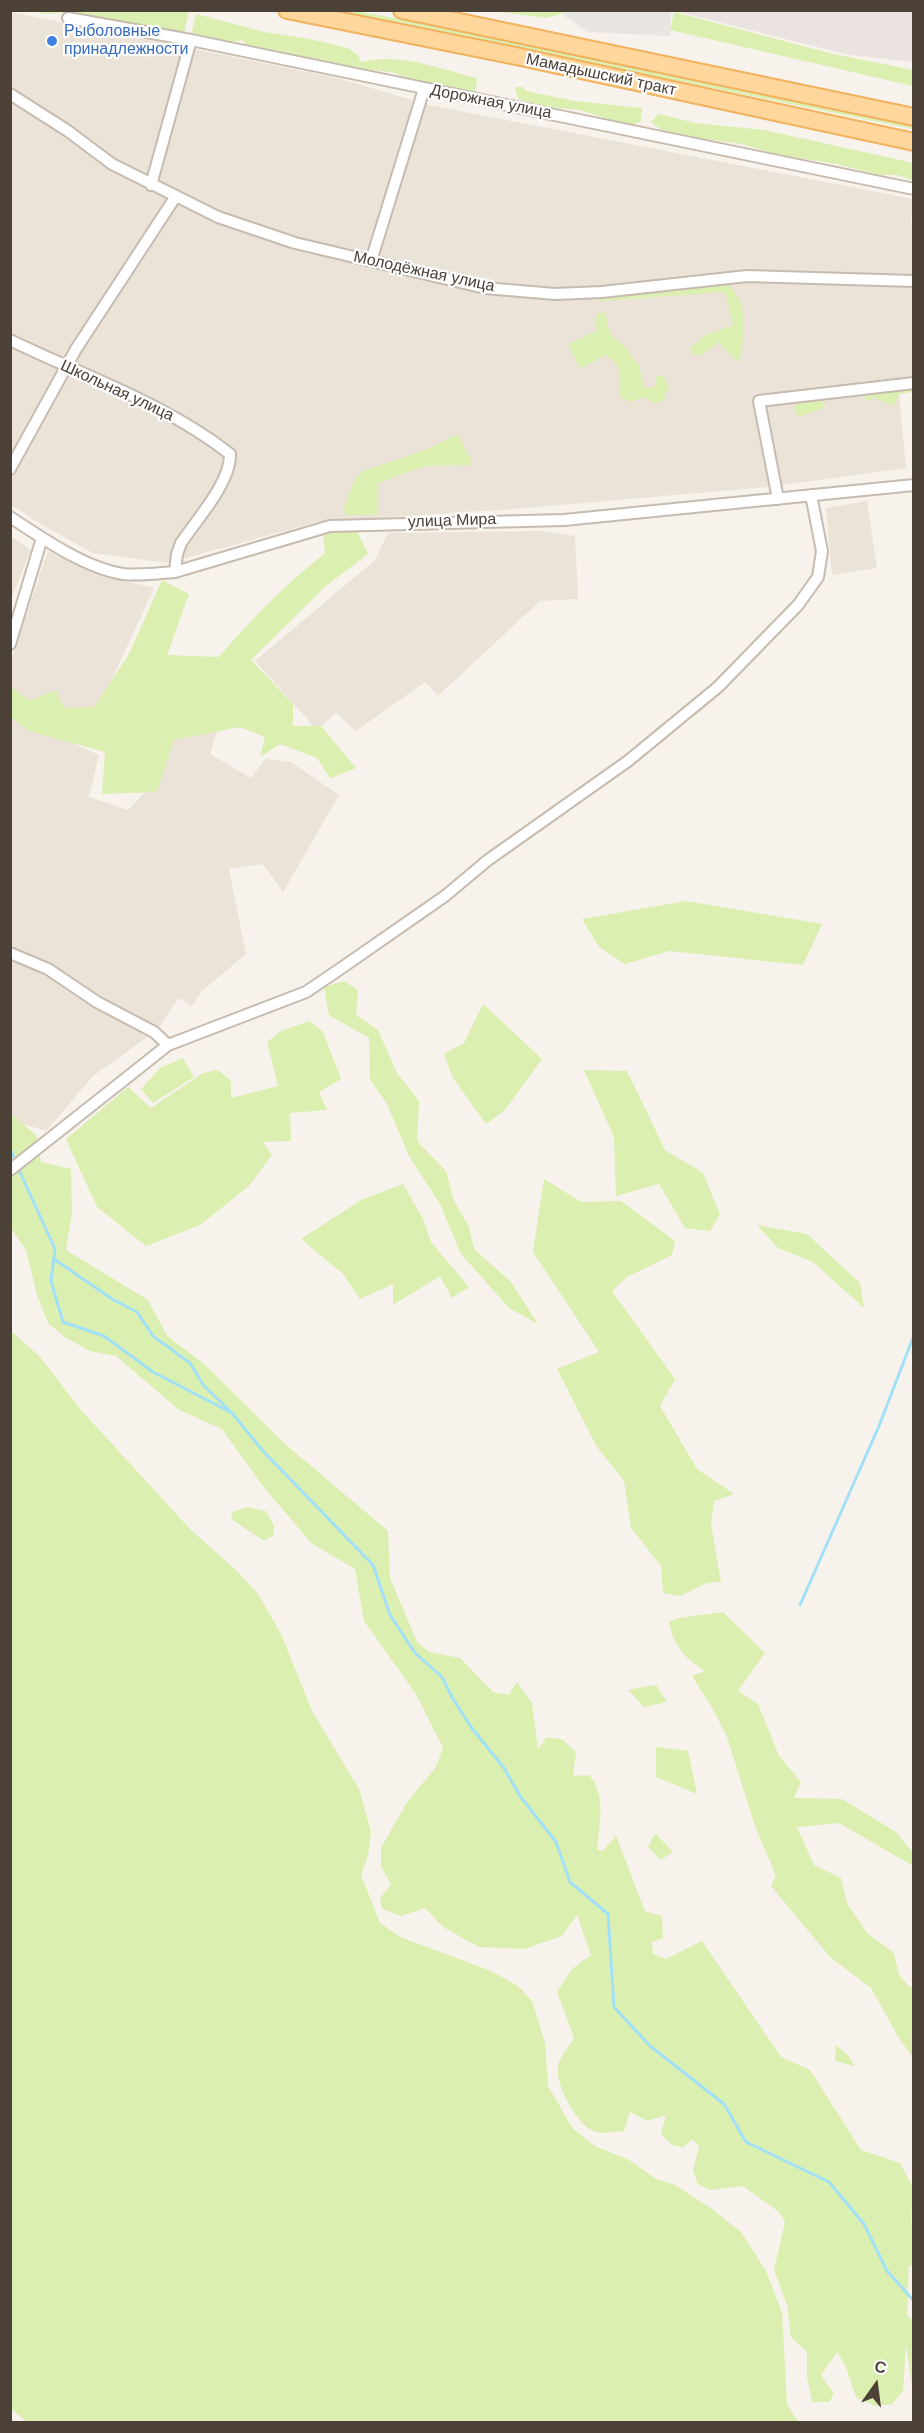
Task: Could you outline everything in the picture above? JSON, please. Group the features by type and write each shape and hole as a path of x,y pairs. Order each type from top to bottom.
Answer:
{"main road":[{"name":"Мамадышский тракт","path":"287,10 516,56 908,143"},
{"name":"Мамадышский тракт","path":"402,10 914,117"}],"street":[{"name":"Дорожная улица","path":"68,18 191,40 914,189"},
{"path":"151,185 191,40"},
{"path":"371,261 424,89"},
{"name":"Молодёжная улица","path":"10,94 68,131 112,164 218,218 295,243 485,288 555,294 602,292 747,276 914,281"},
{"path":"10,469 76,349 176,196"},
{"name":"Школьная улица","path":"10,340 66,368 145,401 210,439 230,454 230,466 222,482 181,543 175,572"},
{"path":"777,499 759,401 914,382"},
{"name":"улица Мира","path":"10,517 42,538 91,564 123,574 175,572 330,526 564,520 914,485"},
{"path":"16,1167 168,1045 306,992 445,896 488,860 628,761 718,687 798,605 818,577 822,551 811,495"},
{"path":"10,644 42,538"},
{"path":"10,953 48,969 97,1002 154,1032 168,1045"}],"shaded area":[{"path":"564,11 671,12 670,36 588,32 563,15"},
{"path":"675,11 913,11 913,62 849,55"},
{"path":"10,12 337,78 429,105 913,199 911,225 914,225 913,380 898,383 906,468 768,487 513,509 317,522 168,563 93,553 11,505"},
{"path":"867,501 877,568 832,575 826,508"},
{"path":"542,531 575,536 578,599 540,601 438,696 425,682 356,731 336,713 317,730 255,661 375,560 388,533"},
{"path":"11,536 31,550 11,599"},
{"path":"48,551 91,572 154,588 96,714 27,705 11,694 11,660"},
{"path":"175,715 219,724 210,754 251,778 265,759 291,762 339,795 283,892 263,864 229,869 246,954 201,992 192,1006 178,998 158,1029 92,1077 46,1131 11,1120 11,716 99,755 89,797 128,810 149,788"}],"green space":[{"path":"181,10 189,12 183,36 67,12 48,14 31,11"},
{"path":"563,10 562,14 546,18 493,11"},
{"path":"336,11 356,11 415,22 913,125 913,129"},
{"path":"674,12 833,54 913,70 913,86 670,30"},
{"path":"196,14 264,32 348,48 358,55 361,62 390,59 434,66 477,78 476,90 467,94 425,84 391,72 331,66 250,48 242,40 222,42 210,40 192,32"},
{"path":"515,87 523,87 526,91 574,101 642,108 641,121 630,126 580,110 544,107 518,99"},
{"path":"659,114 695,123 764,130 913,163 913,180 897,175 879,175 837,164 779,155 742,144 683,136 660,129 651,122"},
{"path":"724,281 733,289 738,298 744,318 740,360 736,361 719,342 702,355 692,354 690,348 705,335 733,325 725,292 601,301 591,297"},
{"path":"605,312 610,334 627,349 639,366 644,388 656,387 656,377 662,375 669,387 662,402 653,403 645,397 630,402 621,398 619,370 605,355 580,369 568,344 597,331 595,315"},
{"path":"913,384 913,392 899,394 894,406 875,398 865,401 864,392"},
{"path":"824,397 823,408 798,417 794,406 808,399"},
{"path":"453,436 459,436 473,465 426,466 378,483 378,515 347,515 343,511 355,478 364,471 430,448"},
{"path":"322,529 357,531 368,554 327,585 251,660 293,704 293,726 321,726 356,768 330,778 317,758 280,744 260,757 265,737 240,727 174,740 157,792 102,794 105,752 29,731 11,717 10,686 30,701 56,690 64,708 94,707 129,654 162,580 189,594 167,655 219,657 269,602 325,553"},
{"path":"686,901 822,924 803,965 669,951 625,964 599,947 582,919"},
{"path":"344,981 358,990 356,1015 378,1030 397,1073 419,1101 417,1141 446,1171 454,1201 469,1227 474,1249 511,1282 538,1324 509,1308 461,1254 440,1204 409,1156 387,1104 370,1079 369,1038 329,1015 324,987"},
{"path":"483,1004 542,1059 505,1110 486,1124 453,1078 444,1054 464,1043"},
{"path":"310,1021 323,1032 341,1079 319,1092 327,1110 290,1113 291,1141 263,1142 272,1155 249,1186 200,1225 146,1246 97,1207 66,1139 128,1087 151,1108 203,1073 218,1070 231,1081 231,1098 278,1086 267,1042 281,1031"},
{"path":"183,1058 194,1077 153,1103 141,1089 160,1068"},
{"path":"584,1070 627,1071 665,1150 703,1173 720,1214 710,1231 685,1228 659,1184 616,1196 614,1137"},
{"path":"10,1113 36,1135 41,1162 71,1169 72,1212 66,1250 148,1300 167,1336 203,1363 285,1444 388,1531 390,1578 417,1642 429,1652 460,1658 493,1692 509,1695 517,1682 532,1703 538,1749 547,1737 563,1740 576,1752 573,1776 589,1775 595,1783 600,1801 597,1850 603,1851 616,1836 645,1911 662,1916 663,1938 652,1942 653,1954 666,1959 702,1941 781,2057 810,2070 861,2150 900,2163 913,2188 911,2222 914,2223 914,2266 909,2265 907,2315 913,2321 913,2392 906,2345 903,2391 892,2404 875,2406 856,2397 845,2365 837,2352 821,2375 834,2394 829,2402 812,2402 807,2377 807,2352 791,2337 787,2305 774,2270 785,2222 779,2212 743,2186 710,2190 698,2184 693,2170 699,2147 693,2139 683,2147 672,2145 661,2134 666,2115 647,2121 630,2112 624,2131 603,2133 591,2130 578,2118 566,2099 559,2079 559,2062 574,2038 557,1992 572,1969 591,1955 577,1915 562,1936 524,1949 479,1947 443,1927 425,1908 401,1916 382,1909 380,1898 391,1885 381,1866 381,1848 407,1802 436,1767 443,1748 416,1694 364,1621 355,1569 311,1543 262,1485 222,1429 179,1410 116,1356 90,1351 66,1338 48,1323 37,1295 26,1250 11,1228"},
{"path":"544,1179 581,1202 621,1201 675,1241 672,1255 627,1277 612,1291 675,1379 660,1406 697,1469 734,1494 714,1501 711,1524 721,1582 707,1583 680,1596 663,1593 661,1566 631,1528 624,1481 597,1447 557,1369 599,1352 533,1252"},
{"path":"403,1184 423,1219 431,1242 469,1287 452,1298 440,1276 393,1305 393,1284 360,1299 343,1274 301,1239 361,1200"},
{"path":"757,1225 807,1234 860,1283 864,1308 813,1262 778,1248"},
{"path":"11,1331 40,1357 80,1409 190,1529 237,1571 258,1594 281,1634 312,1711 359,1789 371,1832 368,1856 361,1875 380,1923 400,1937 491,1971 518,1986 532,2001 545,2043 548,2086 573,2129 595,2146 629,2160 656,2179 675,2185 712,2209 741,2232 766,2271 782,2313 787,2404 798,2422 27,2422 11,2409"},
{"path":"247,1507 266,1511 274,1526 274,1535 264,1541 231,1519 233,1512"},
{"path":"723,1612 765,1653 738,1691 758,1704 779,1756 801,1782 794,1798 842,1799 896,1832 913,1853 913,1866 839,1823 797,1827 814,1865 841,1878 847,1903 867,1933 894,1953 899,1975 910,1987 913,1987 913,2057 900,2040 871,1988 830,1957 771,1886 776,1876 755,1826 727,1737 692,1676 705,1671 681,1651 669,1622 679,1618"},
{"path":"656,1685 667,1702 644,1707 628,1690"},
{"path":"656,1747 688,1751 697,1794 656,1777"},
{"path":"655,1833 673,1852 661,1860 648,1847"},
{"path":"836,2045 849,2056 854,2066 835,2061"}],"waterway":[{"path":"10,1149 16,1162"},
{"path":"18,1168 55,1249 51,1281 63,1322 104,1336 153,1372 232,1413 263,1451 373,1565 390,1615 415,1653 442,1677 471,1727 504,1768 520,1796 556,1842 570,1882 608,1914 614,2007 650,2046 724,2104 746,2142 829,2182 864,2224 887,2271 914,2301"},
{"path":"54,1259 112,1299 137,1312 153,1336 190,1363 204,1386 229,1410"},
{"path":"800,1605 879,1426 914,1335"}],"place":[{"name":"Рыболовные принадлежности","path":"52,41"}]}
